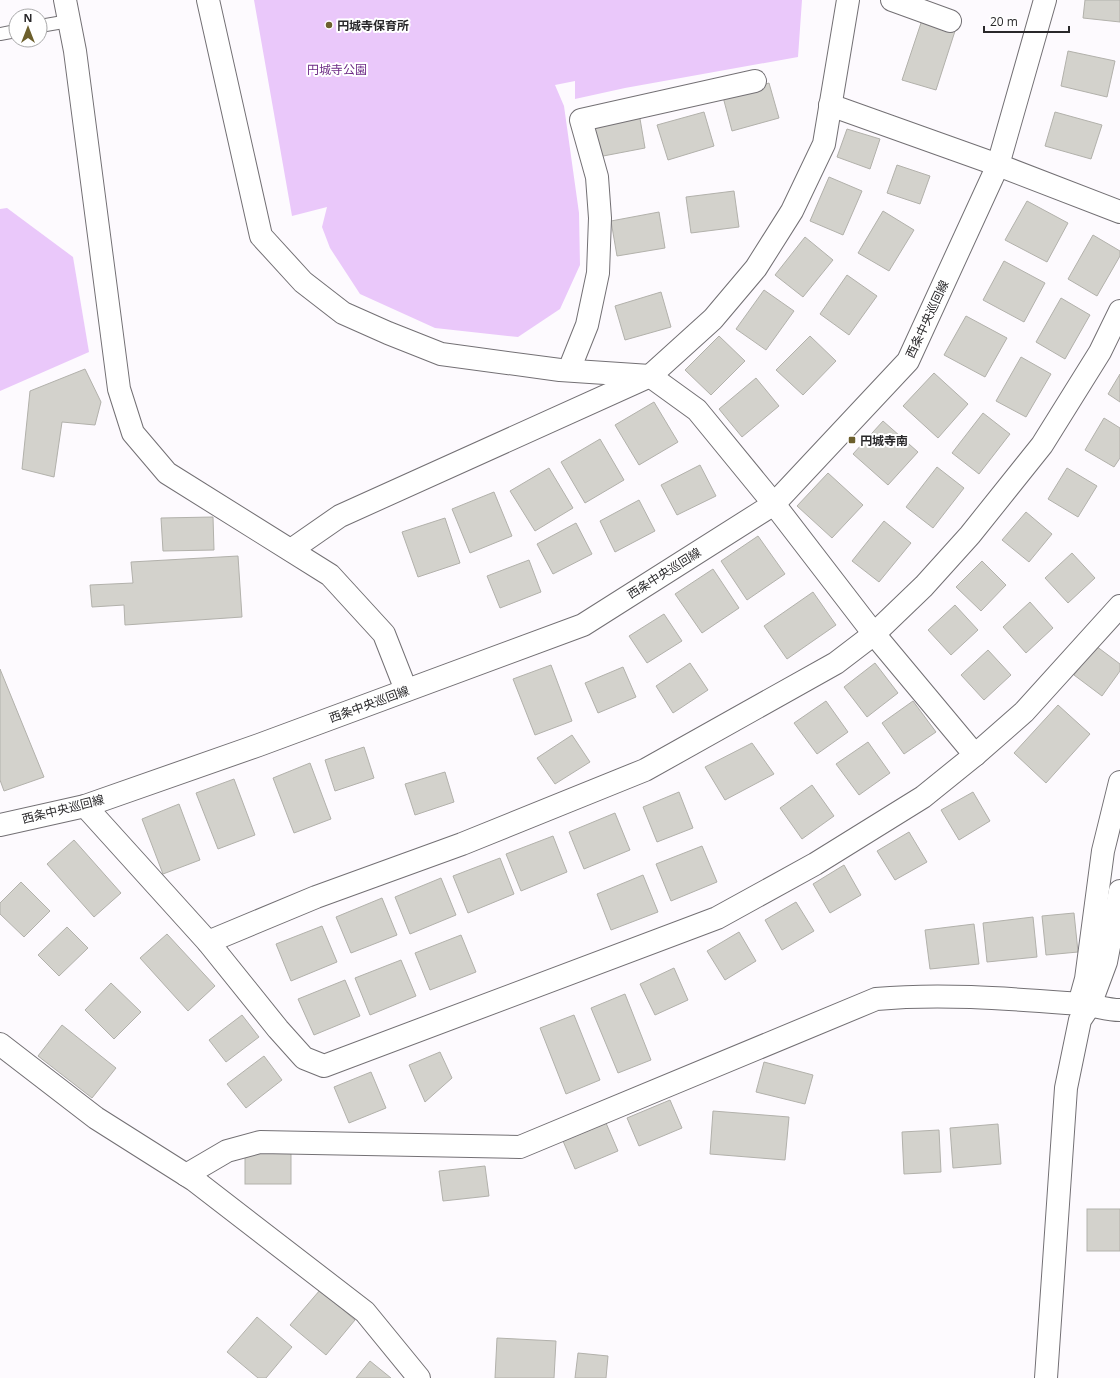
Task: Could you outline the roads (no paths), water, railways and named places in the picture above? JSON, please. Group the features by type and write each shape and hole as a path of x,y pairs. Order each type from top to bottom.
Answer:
{"street":[{"path":"65,0 75,51 118,389 133,433 167,473 330,575 384,634 406,690"},
{"path":"208,0 261,236 303,282 343,312 388,333 441,354 568,370 650,376 697,410 774,504 874,634 975,755"},
{"path":"291,550 340,516 650,376 713,319 756,268 792,211 824,144 848,0"},
{"path":"892,0 950,21"},
{"name":"西条中央巡回線","path":"0,825 85,806 252,748 583,624 774,504 908,362 998,165 1045,0"},
{"path":"568,370 587,325 598,272 600,218 597,177 581,120 755,82"},
{"path":"830,105 998,165 1120,212"},
{"path":"208,942 316,897 462,844 645,770 836,663 874,634 924,586 970,535 1042,445 1100,352 1120,311"},
{"path":"85,806 208,942 278,1029 304,1058 324,1066 717,918 815,864 916,801 975,755 1024,712 1120,606"},
{"path":"1085,1005 1086,979 1103,851 1120,782"},
{"path":"1046,1378 1066,1088 1080,1020 1085,1005 1106,962 1120,891"},
{"path":"186,1175 227,1151 260,1142 520,1147 876,999 910,996 974,997 1085,1005 1120,1010"},
{"path":"0,1044 96,1118 186,1175 365,1312 419,1378"}],"lane":[{"path":"48,25 69,21"}],"place":[{"name":"円城寺保育所","path":"329,25"},
{"name":"円城寺南","path":"852,440"}],"park label":[{"name":"円城寺公園","path":"337,69"}]}
